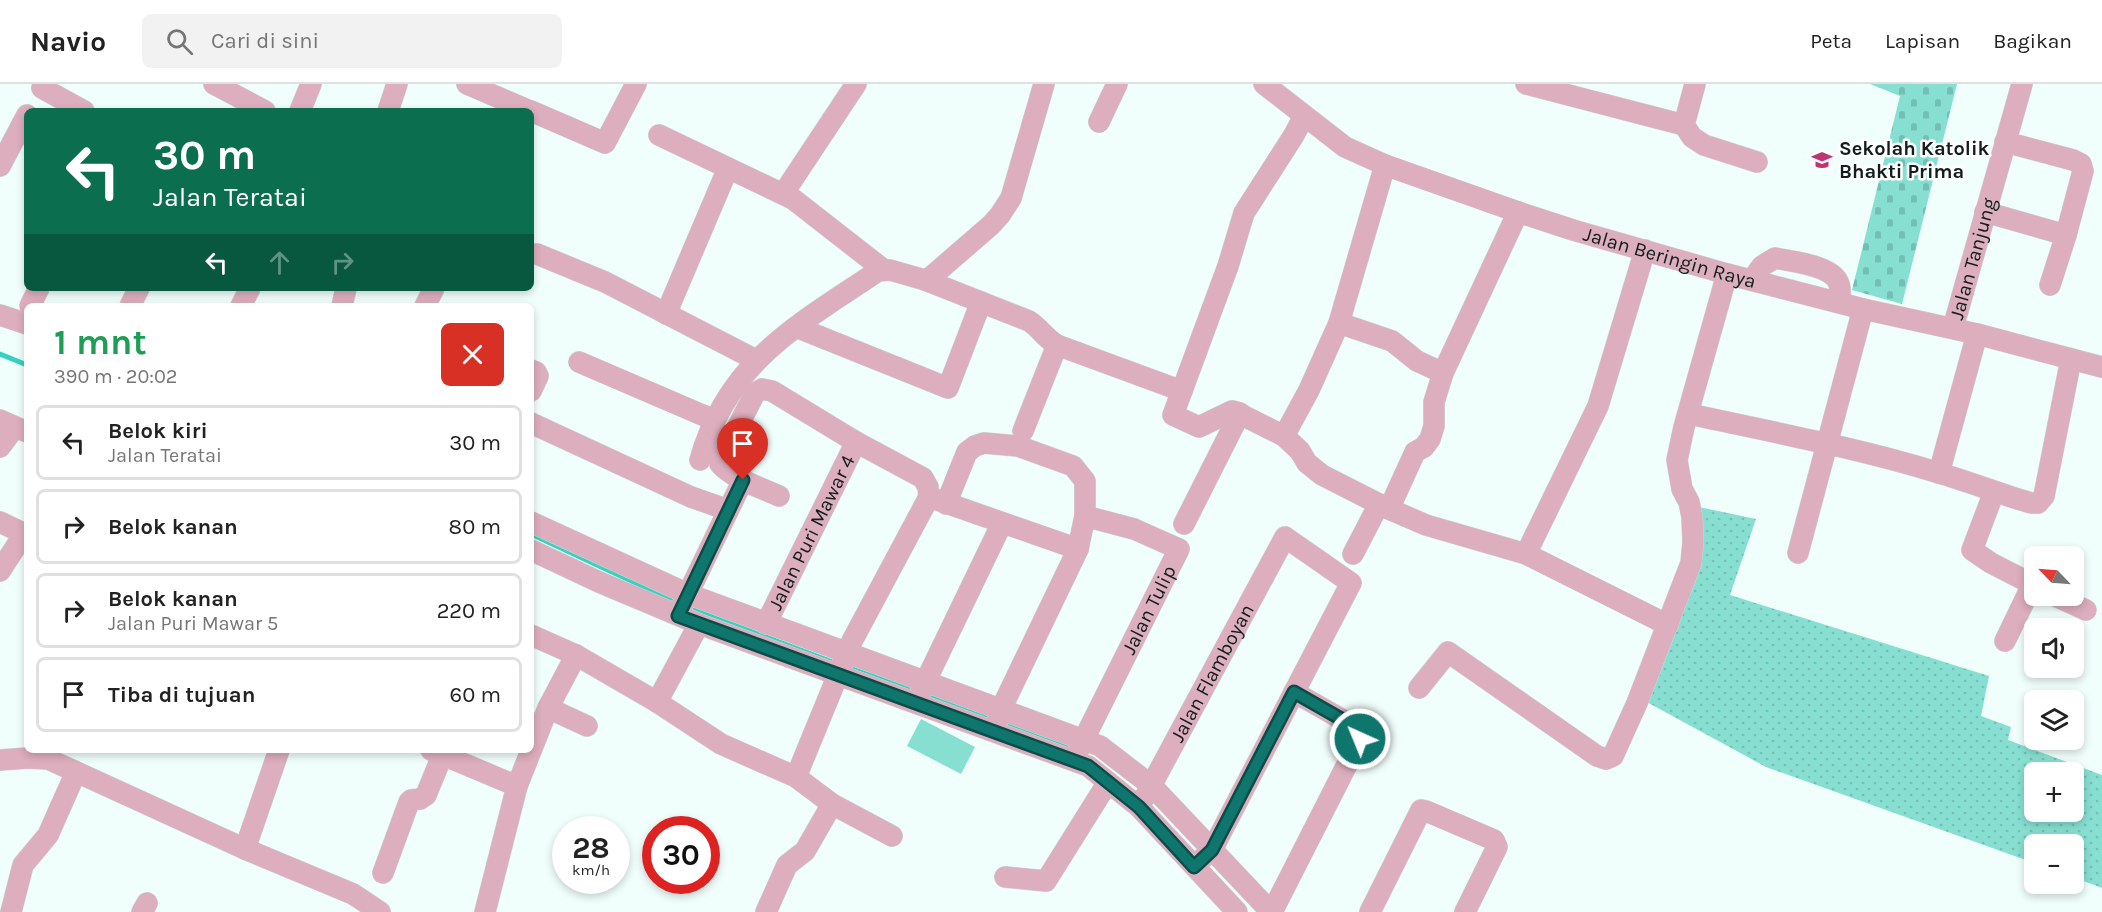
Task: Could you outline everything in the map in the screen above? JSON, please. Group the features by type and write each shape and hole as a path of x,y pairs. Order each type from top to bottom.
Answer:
{"street":[{"path":"214,84 259,108"},
{"path":"301,108 311,84"},
{"path":"467,84 524,108"},
{"path":"534,112 605,143 636,84"},
{"path":"783,194 856,84"},
{"path":"925,280 991,225 1011,198 1044,84"},
{"path":"1099,122 1117,84"},
{"name":"Jalan Beringin Raya","path":"1264,84 1345,147 1385,165 1518,212 1727,274 1863,309 1953,328 2102,367"},
{"path":"1526,84 1684,125 1692,137 1704,145 1757,162"},
{"path":"1684,125 1695,84"},
{"name":"Jalan Tanjung","path":"1953,328 2022,84"},
{"path":"389,108 394,85"},
{"path":"31,108 43,86 79,108"},
{"path":"1304,116 1244,213 1228,266 1173,415 1196,426 1204,426 1232,411 1240,413 1284,436 1300,451 1307,463 1322,475 1384,506 1426,525 1526,554 1668,625"},
{"path":"0,166 7,135 24,118"},
{"path":"659,135 793,199 884,270"},
{"path":"2005,142 2081,164 2083,171 2050,285"},
{"path":"1284,436 1309,390 1339,323 1385,165"},
{"path":"666,314 728,168"},
{"path":"1353,554 1415,452 1424,447 1430,439 1434,426 1434,402 1443,373 1518,212"},
{"path":"1985,212 2066,236"},
{"path":"1526,554 1598,406 1645,250"},
{"path":"537,254 605,282 756,360"},
{"path":"1752,280 1762,266 1775,258 1826,270 1835,277 1839,285 1840,303"},
{"path":"708,456 714,420 744,373 756,360 796,327 878,271 884,270 925,280 1029,321 1038,327 1048,340 1057,345 1182,391"},
{"path":"1419,688 1448,652 1597,756 1606,759 1613,756 1637,704 1689,571 1694,542 1692,517 1689,502 1682,489 1677,460 1684,427 1727,274"},
{"path":"796,327 948,388 981,302"},
{"path":"1798,552 1863,309"},
{"path":"0,315 24,316"},
{"path":"1339,323 1392,341 1417,362 1443,373"},
{"path":"1939,473 1977,334"},
{"path":"1023,431 1057,345"},
{"path":"1689,414 1939,473 1994,492 2038,503 2044,496 2071,359"},
{"path":"579,362 714,420"},
{"path":"534,371 538,376 534,385"},
{"path":"708,456 754,393 762,389 772,391 856,442 923,478 938,501 1078,549"},
{"path":"1184,524 1240,413"},
{"path":"534,424 691,497 728,510"},
{"path":"0,447 14,426"},
{"name":"Jalan Puri Mawar 4","path":"766,624 856,442"},
{"path":"796,777 843,664 967,452 984,443 1018,446 1073,466 1081,473 1085,481 1085,516 1078,549 998,720"},
{"path":"708,456 743,480 779,495"},
{"path":"683,605 743,480"},
{"path":"1994,492 1972,550 1990,563 2024,580"},
{"name":"Jalan Tulip","path":"1079,750 1179,549 1134,529 1085,516"},
{"path":"0,522 24,534"},
{"path":"921,692 1002,523"},
{"path":"534,524 683,605 699,624 843,664 1079,750 1109,751 1152,786 1212,850 1271,912 1360,739 1357,728 1294,692 1212,850 1194,867"},
{"path":"0,571 24,536"},
{"name":"Jalan Flamboyan","path":"1139,807 1285,537 1352,583 1294,692"},
{"path":"534,551 683,605 766,624 843,664"},
{"path":"2006,641 2024,604"},
{"path":"2077,606 2086,610"},
{"path":"657,702 699,624"},
{"path":"534,636 576,655 657,702 721,744 796,777 832,804 892,836"},
{"path":"534,743 548,708 576,655"},
{"path":"548,708 587,726"},
{"path":"1079,750 1088,766 1139,807 1237,912"},
{"path":"245,849 278,753"},
{"path":"383,873 409,802 426,795 436,753 517,786"},
{"path":"485,912 517,786 530,753"},
{"path":"0,760 48,759 245,849 353,894 380,912"},
{"path":"11,912 23,865 48,835 76,772"},
{"path":"1005,877 1046,881 1108,782"},
{"path":"766,912 787,865 805,851 832,804"},
{"path":"1370,912 1421,810 1494,840 1497,847 1465,912"}],"green space":[{"path":"1870,84 1957,84 1902,304 1852,290 1900,96"},
{"path":"1694,506 1756,519 1730,595 1989,676 1981,716 2011,727 2008,740 2024,746 2024,750 2035,750 2067,762 2024,762 2024,822 2084,822 2084,768 2102,775 2102,888 2084,881 2084,834 2024,834 2024,859 1766,767 1643,700 1691,572"},
{"path":"921,719 975,747 961,774 907,746"}],"waterway":[{"path":"0,354 24,364"},
{"path":"534,535 678,603"},
{"path":"687,607 838,664"},
{"path":"847,667 915,691"},
{"path":"924,694 994,719"},
{"path":"1003,722 1075,749"}],"place":[{"name":"Sekolah Katolik Bhakti Prima","path":"1822,160"}],"route":[{"path":"743,480 678,616 1088,766 1139,807 1194,867 1212,850 1294,692 1357,728 1360,739"}]}
